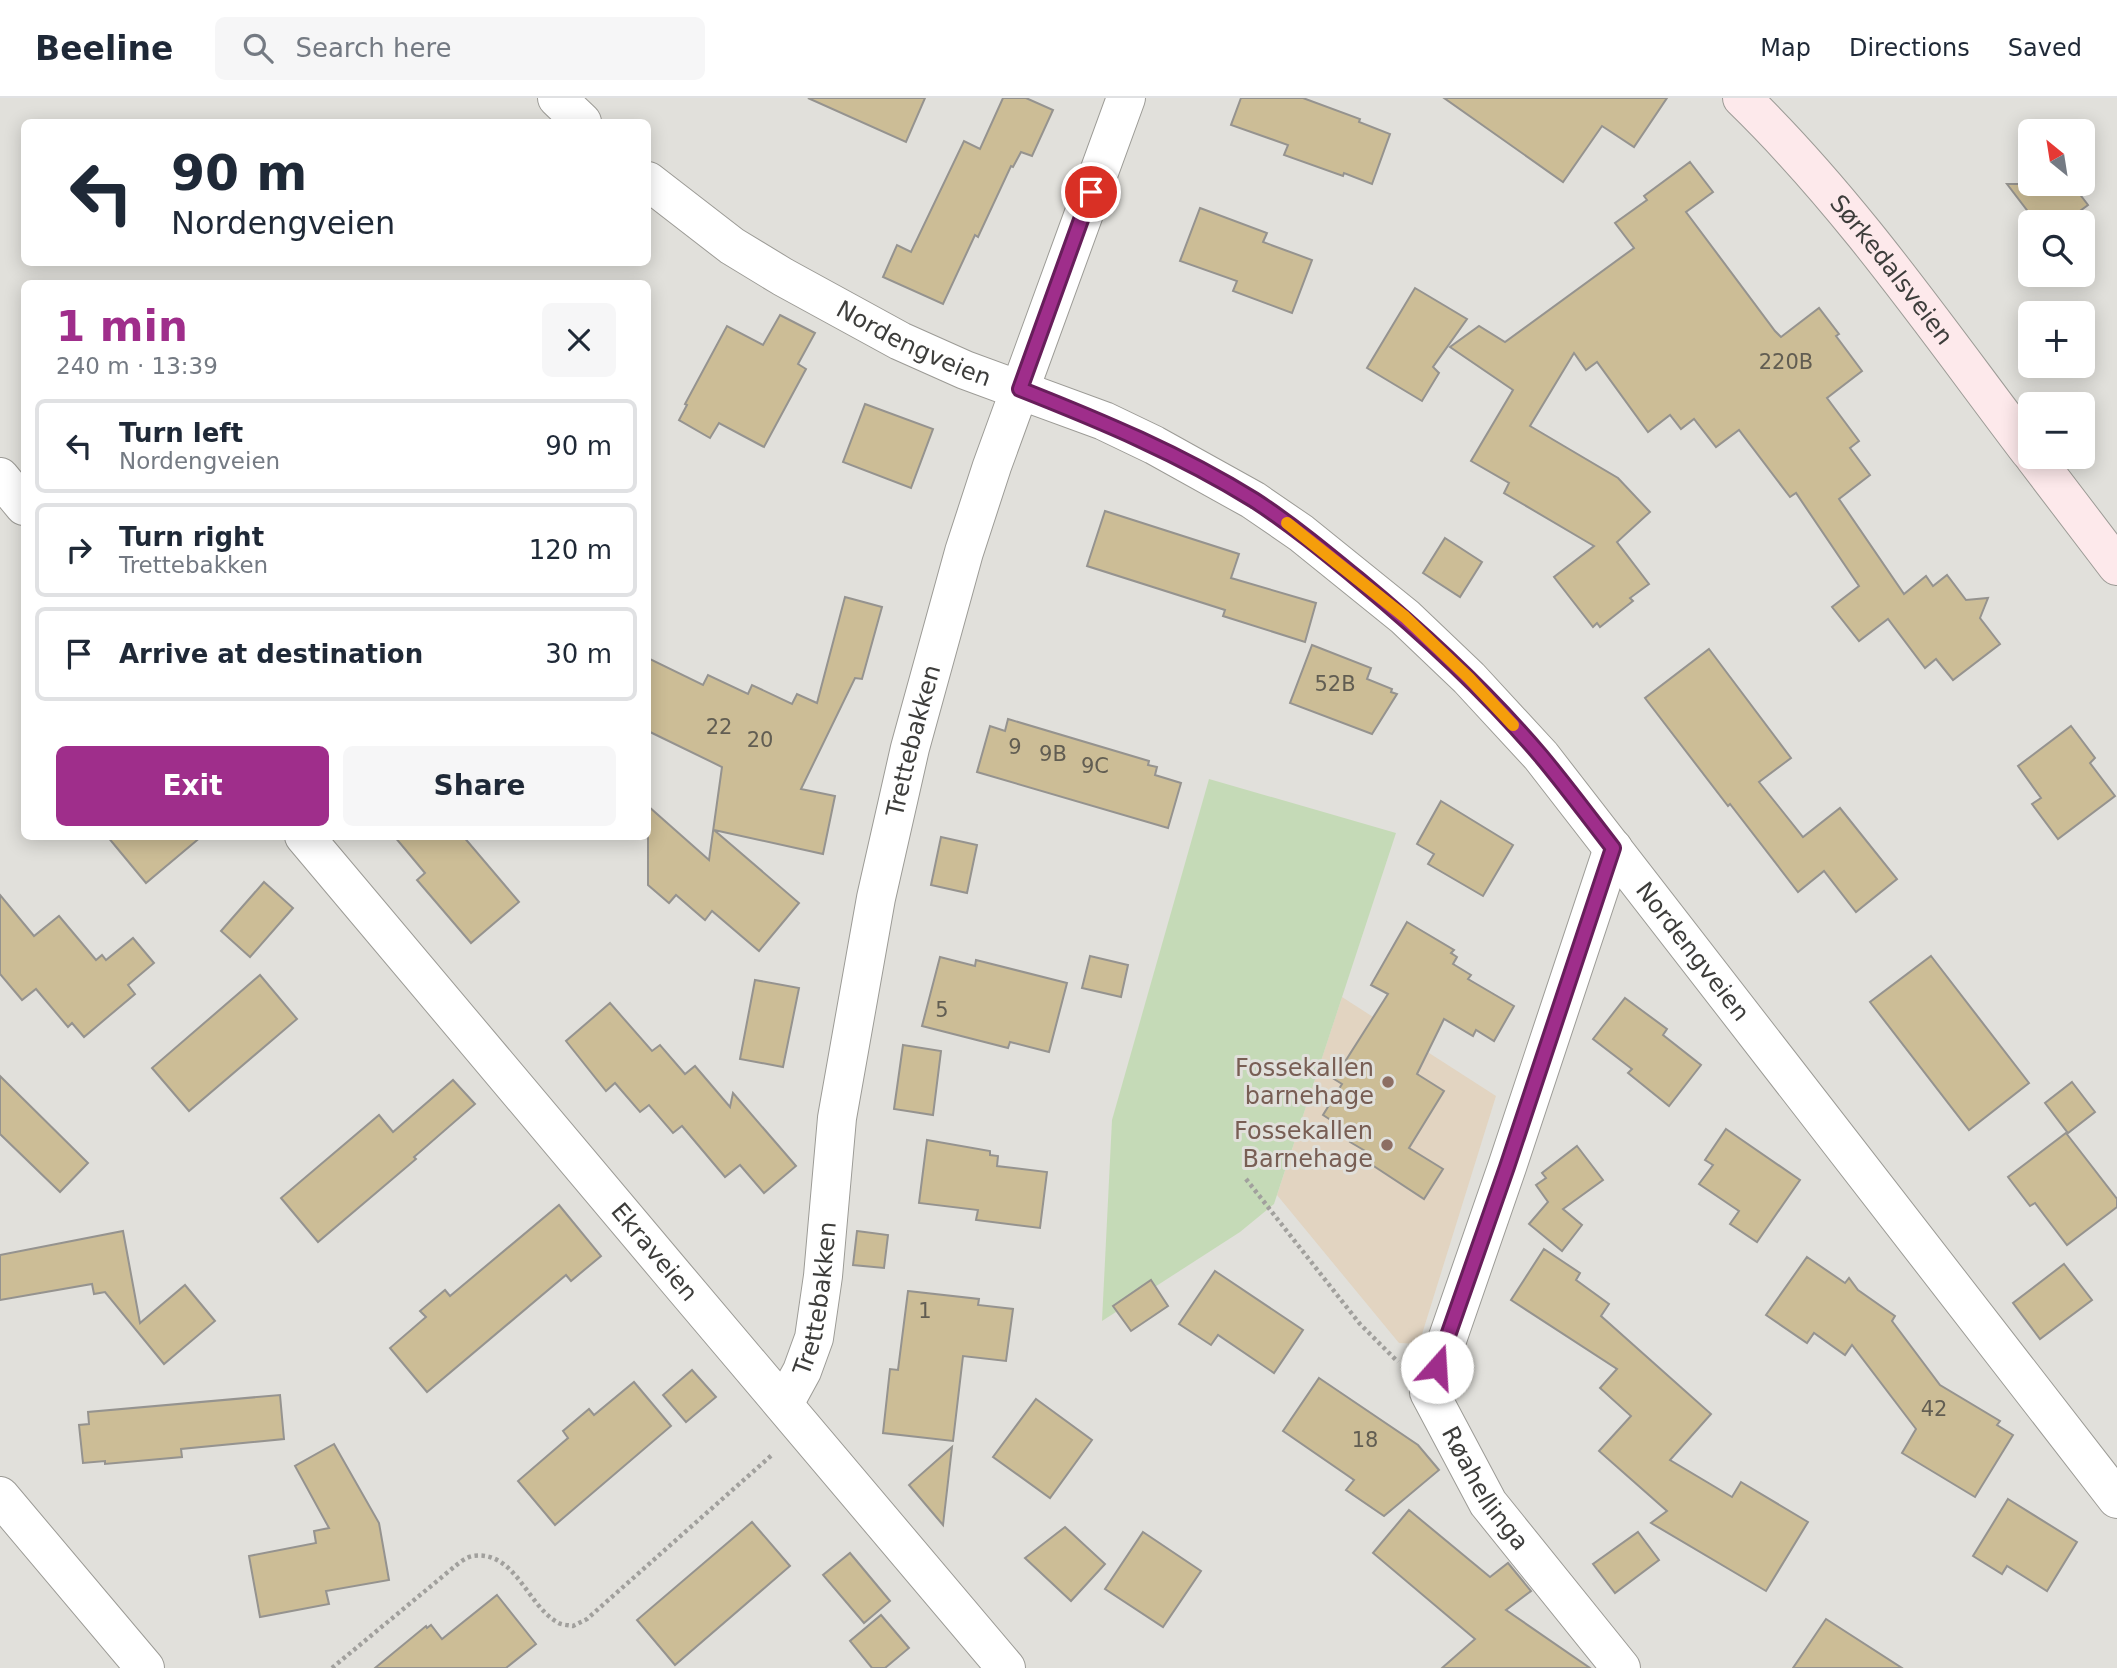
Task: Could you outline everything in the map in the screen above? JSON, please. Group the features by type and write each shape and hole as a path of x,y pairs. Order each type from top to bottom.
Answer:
{"main road":[{"name":"Sørkedalsveien","path":"1742,98 1813,171 2018,436"},
{"path":"2043,469 2117,566"}],"street":[{"path":"556,98 579,119"},
{"name":"Trettebakken","path":"794,1416 802,1371 814,1338 823,1276 836,1118 876,898 910,748 964,552 1126,98"},
{"name":"Nordengveien","path":"651,183 732,246 900,341 965,370 1104,421 1154,445 1253,500 1301,533 1405,617 1469,678 1541,756 2117,1499"},
{"path":"0,477 21,502"},
{"name":"Ekraveien","path":"307,840 1006,1668"},
{"path":"1429,1392 1613,848"},
{"name":"Røahellinga","path":"1429,1392 1488,1503 1621,1668"},
{"path":"0,1496 145,1668"}],"path":[{"path":"1246,1179 1360,1324 1429,1392"},
{"path":"332,1668 453,1567 471,1556 486,1556 501,1562 541,1608 558,1623 573,1626 587,1619 794,1416"}],"shaded area":[{"name":"Fossekallen Barnehage","path":"1342,997 1496,1096 1419,1344 1399,1343 1277,1195"}],"green space":[{"path":"1209,779 1396,833 1274,1204 1240,1232 1102,1321 1112,1120"}],"building":[{"path":"808,98 925,98 906,142"},
{"path":"1003,98 1026,98 1053,110 1032,156 1021,152 1013,167 1011,166 943,304 883,277 897,245 911,252 964,141 980,149"},
{"path":"1241,98 1303,98 1360,119 1359,122 1390,134 1372,184 1284,155 1288,145 1231,125"},
{"path":"1444,98 1667,98 1634,147 1602,126 1563,182"},
{"path":"1690,162 1713,192 1686,212 1775,331 1781,337 1819,308 1862,371 1827,398 1859,441 1850,448 1870,475 1839,499 1904,594 1926,576 1933,586 1947,575 1966,600 1988,598 1980,618 2000,644 1953,680 1936,659 1925,668 1888,619 1859,641 1832,607 1859,586 1796,493 1790,497 1739,430 1716,447 1694,419 1681,429 1670,415 1648,432 1597,362 1586,370 1574,353 1530,426 1618,478 1650,512 1617,542 1649,584 1630,598 1633,601 1600,627 1597,623 1593,627 1554,577 1594,546 1504,493 1509,483 1471,461 1513,390 1450,347 1479,326 1505,342 1634,248 1615,223 1647,200 1644,196"},
{"path":"2007,184 2018,184 2018,196 2081,196 2088,205 2081,210 2027,210"},
{"path":"1200,208 1267,233 1263,242 1312,260 1292,313 1233,291 1237,281 1180,261"},
{"path":"1415,288 1467,319 1433,367 1439,373 1422,401 1367,368"},
{"path":"780,315 815,333 798,364 806,369 764,447 719,423 710,438 679,420 727,326 763,345"},
{"path":"865,404 933,429 911,488 843,462"},
{"path":"1105,511 1239,554 1231,578 1316,603 1305,642 1223,616 1225,610 1087,566"},
{"path":"1445,538 1482,562 1460,597 1423,573"},
{"path":"845,597 882,607 862,679 855,678 801,789 835,796 823,854 714,830 799,903 759,951 712,911 705,920 676,895 669,903 648,885 651,809 709,860 722,767 651,732 651,659 703,685 708,675 748,694 752,685 792,704 797,694 817,703"},
{"path":"1312,645 1371,668 1367,679 1392,689 1391,692 1397,694 1372,734 1290,703"},
{"path":"1709,649 1791,758 1759,782 1803,837 1840,808 1897,879 1856,912 1824,871 1798,892 1645,698"},
{"path":"1008,719 1149,761 1148,765 1157,767 1155,775 1181,783 1168,828 977,772 990,726 1005,731"},
{"path":"2071,726 2095,758 2090,763 2115,796 2058,839 2032,804 2041,798 2018,766"},
{"path":"1441,801 1513,845 1483,896 1428,864 1434,854 1417,844"},
{"path":"941,837 977,845 967,893 931,885"},
{"path":"110,840 197,840 146,883"},
{"path":"397,840 466,840 519,902 471,943 417,880 425,873"},
{"path":"264,882 293,908 250,957 221,931"},
{"path":"0,895 34,936 59,916 96,960 102,955 106,960 133,938 154,963 128,985 135,994 84,1037 72,1023 68,1027 36,989 22,1000 0,974"},
{"path":"1407,922 1454,950 1451,953 1457,957 1453,964 1471,975 1468,979 1514,1006 1494,1041 1476,1030 1473,1036 1444,1019 1417,1074 1444,1091 1409,1148 1443,1169 1424,1199 1363,1159 1367,1152 1350,1142 1354,1135 1323,1115 1342,1084 1334,1079 1388,994 1371,985"},
{"path":"1090,956 1128,965 1121,997 1082,988"},
{"path":"1931,956 2029,1083 1969,1130 1870,1002"},
{"path":"940,957 975,966 976,960 1067,983 1049,1052 1010,1042 1008,1048 922,1026"},
{"path":"260,975 297,1019 189,1111 152,1068"},
{"path":"755,980 799,988 783,1067 740,1059"},
{"path":"1625,998 1667,1029 1663,1035 1701,1065 1669,1106 1628,1073 1632,1069 1593,1039"},
{"path":"610,1003 652,1051 660,1045 685,1074 695,1066 730,1107 733,1093 796,1166 764,1193 740,1165 725,1177 682,1126 673,1133 649,1105 640,1112 615,1083 606,1091 566,1041"},
{"path":"903,1045 941,1051 933,1115 894,1109"},
{"path":"0,1076 88,1163 60,1192 0,1134"},
{"path":"453,1080 475,1104 414,1157 416,1159 318,1242 281,1198 379,1115 393,1132"},
{"path":"2072,1082 2095,1112 2068,1133 2045,1103"},
{"path":"1726,1129 1800,1180 1757,1242 1730,1224 1739,1211 1699,1184 1713,1165 1705,1160"},
{"path":"2066,1133 2117,1199 2117,1207 2067,1245 2035,1203 2030,1206 2008,1177"},
{"path":"927,1140 990,1151 990,1155 998,1156 997,1166 1047,1172 1040,1228 976,1220 978,1210 919,1203"},
{"path":"1577,1146 1603,1180 1563,1209 1582,1225 1562,1251 1529,1224 1548,1202 1536,1185 1546,1178 1542,1173"},
{"path":"559,1205 601,1256 571,1281 566,1275 427,1392 390,1348 426,1317 420,1311 445,1290 450,1296"},
{"path":"123,1231 140,1323 185,1285 215,1321 164,1364 105,1292 94,1294 92,1284 0,1300 0,1255"},
{"path":"857,1231 888,1235 884,1268 853,1265"},
{"path":"1544,1249 1580,1273 1576,1280 1609,1304 1601,1316 1711,1414 1670,1460 1732,1497 1741,1482 1808,1522 1766,1591 1651,1523 1667,1511 1599,1451 1631,1416 1600,1388 1617,1369 1511,1300"},
{"path":"1807,1257 1845,1283 1849,1278 1858,1290 1895,1316 1892,1321 1940,1385 2000,1421 1997,1425 2013,1435 1975,1497 1902,1453 1916,1429 1852,1345 1845,1355 1814,1333 1807,1343 1766,1315"},
{"path":"2064,1264 2092,1300 2040,1339 2013,1303"},
{"path":"1215,1271 1303,1330 1274,1373 1218,1335 1211,1345 1179,1324"},
{"path":"1151,1280 1168,1306 1131,1331 1113,1306"},
{"path":"908,1291 979,1299 978,1305 1013,1309 1006,1361 963,1356 953,1441 883,1433 890,1369 898,1370"},
{"path":"692,1370 716,1397 686,1422 663,1395"},
{"path":"1319,1378 1418,1445 1439,1470 1384,1516 1346,1490 1354,1480 1283,1431"},
{"path":"634,1382 671,1426 555,1525 518,1481 568,1438 563,1431 589,1409 594,1415"},
{"path":"280,1395 284,1439 181,1449 182,1457 105,1464 105,1461 83,1463 79,1425 89,1424 88,1412"},
{"path":"1036,1399 1092,1440 1050,1498 993,1457"},
{"path":"334,1444 379,1523 389,1580 326,1591 329,1604 260,1617 249,1556 316,1543 314,1531 329,1528 295,1466"},
{"path":"952,1447 943,1525 909,1485"},
{"path":"2008,1499 2077,1542 2047,1591 2007,1566 2002,1574 1973,1556"},
{"path":"1409,1510 1490,1577 1508,1563 1531,1591 1506,1610 1590,1668 1442,1668 1475,1639 1373,1553"},
{"path":"752,1522 790,1566 675,1665 637,1620"},
{"path":"1065,1527 1105,1564 1071,1601 1025,1558"},
{"path":"1143,1532 1201,1571 1163,1627 1105,1589"},
{"path":"1638,1532 1659,1560 1615,1593 1593,1564"},
{"path":"850,1553 890,1601 864,1623 823,1575"},
{"path":"497,1595 536,1644 506,1668 375,1668 426,1626 427,1628 431,1625 442,1639"},
{"path":"881,1615 909,1648 885,1668 872,1668 850,1641"},
{"path":"1826,1619 1902,1668 1793,1668"}],"slow traffic":[{"path":"1287,523 1405,617 1469,678 1513,725"}],"place":[{"name":"Fossekallen barnehage","path":"1388,1082"},
{"name":"Fossekallen Barnehage","path":"1387,1145"}],"route":[{"path":"1091,192 1020,389 1104,421 1154,445 1253,500 1301,533 1405,617 1469,678 1541,756 1613,848 1437,1367"}]}
